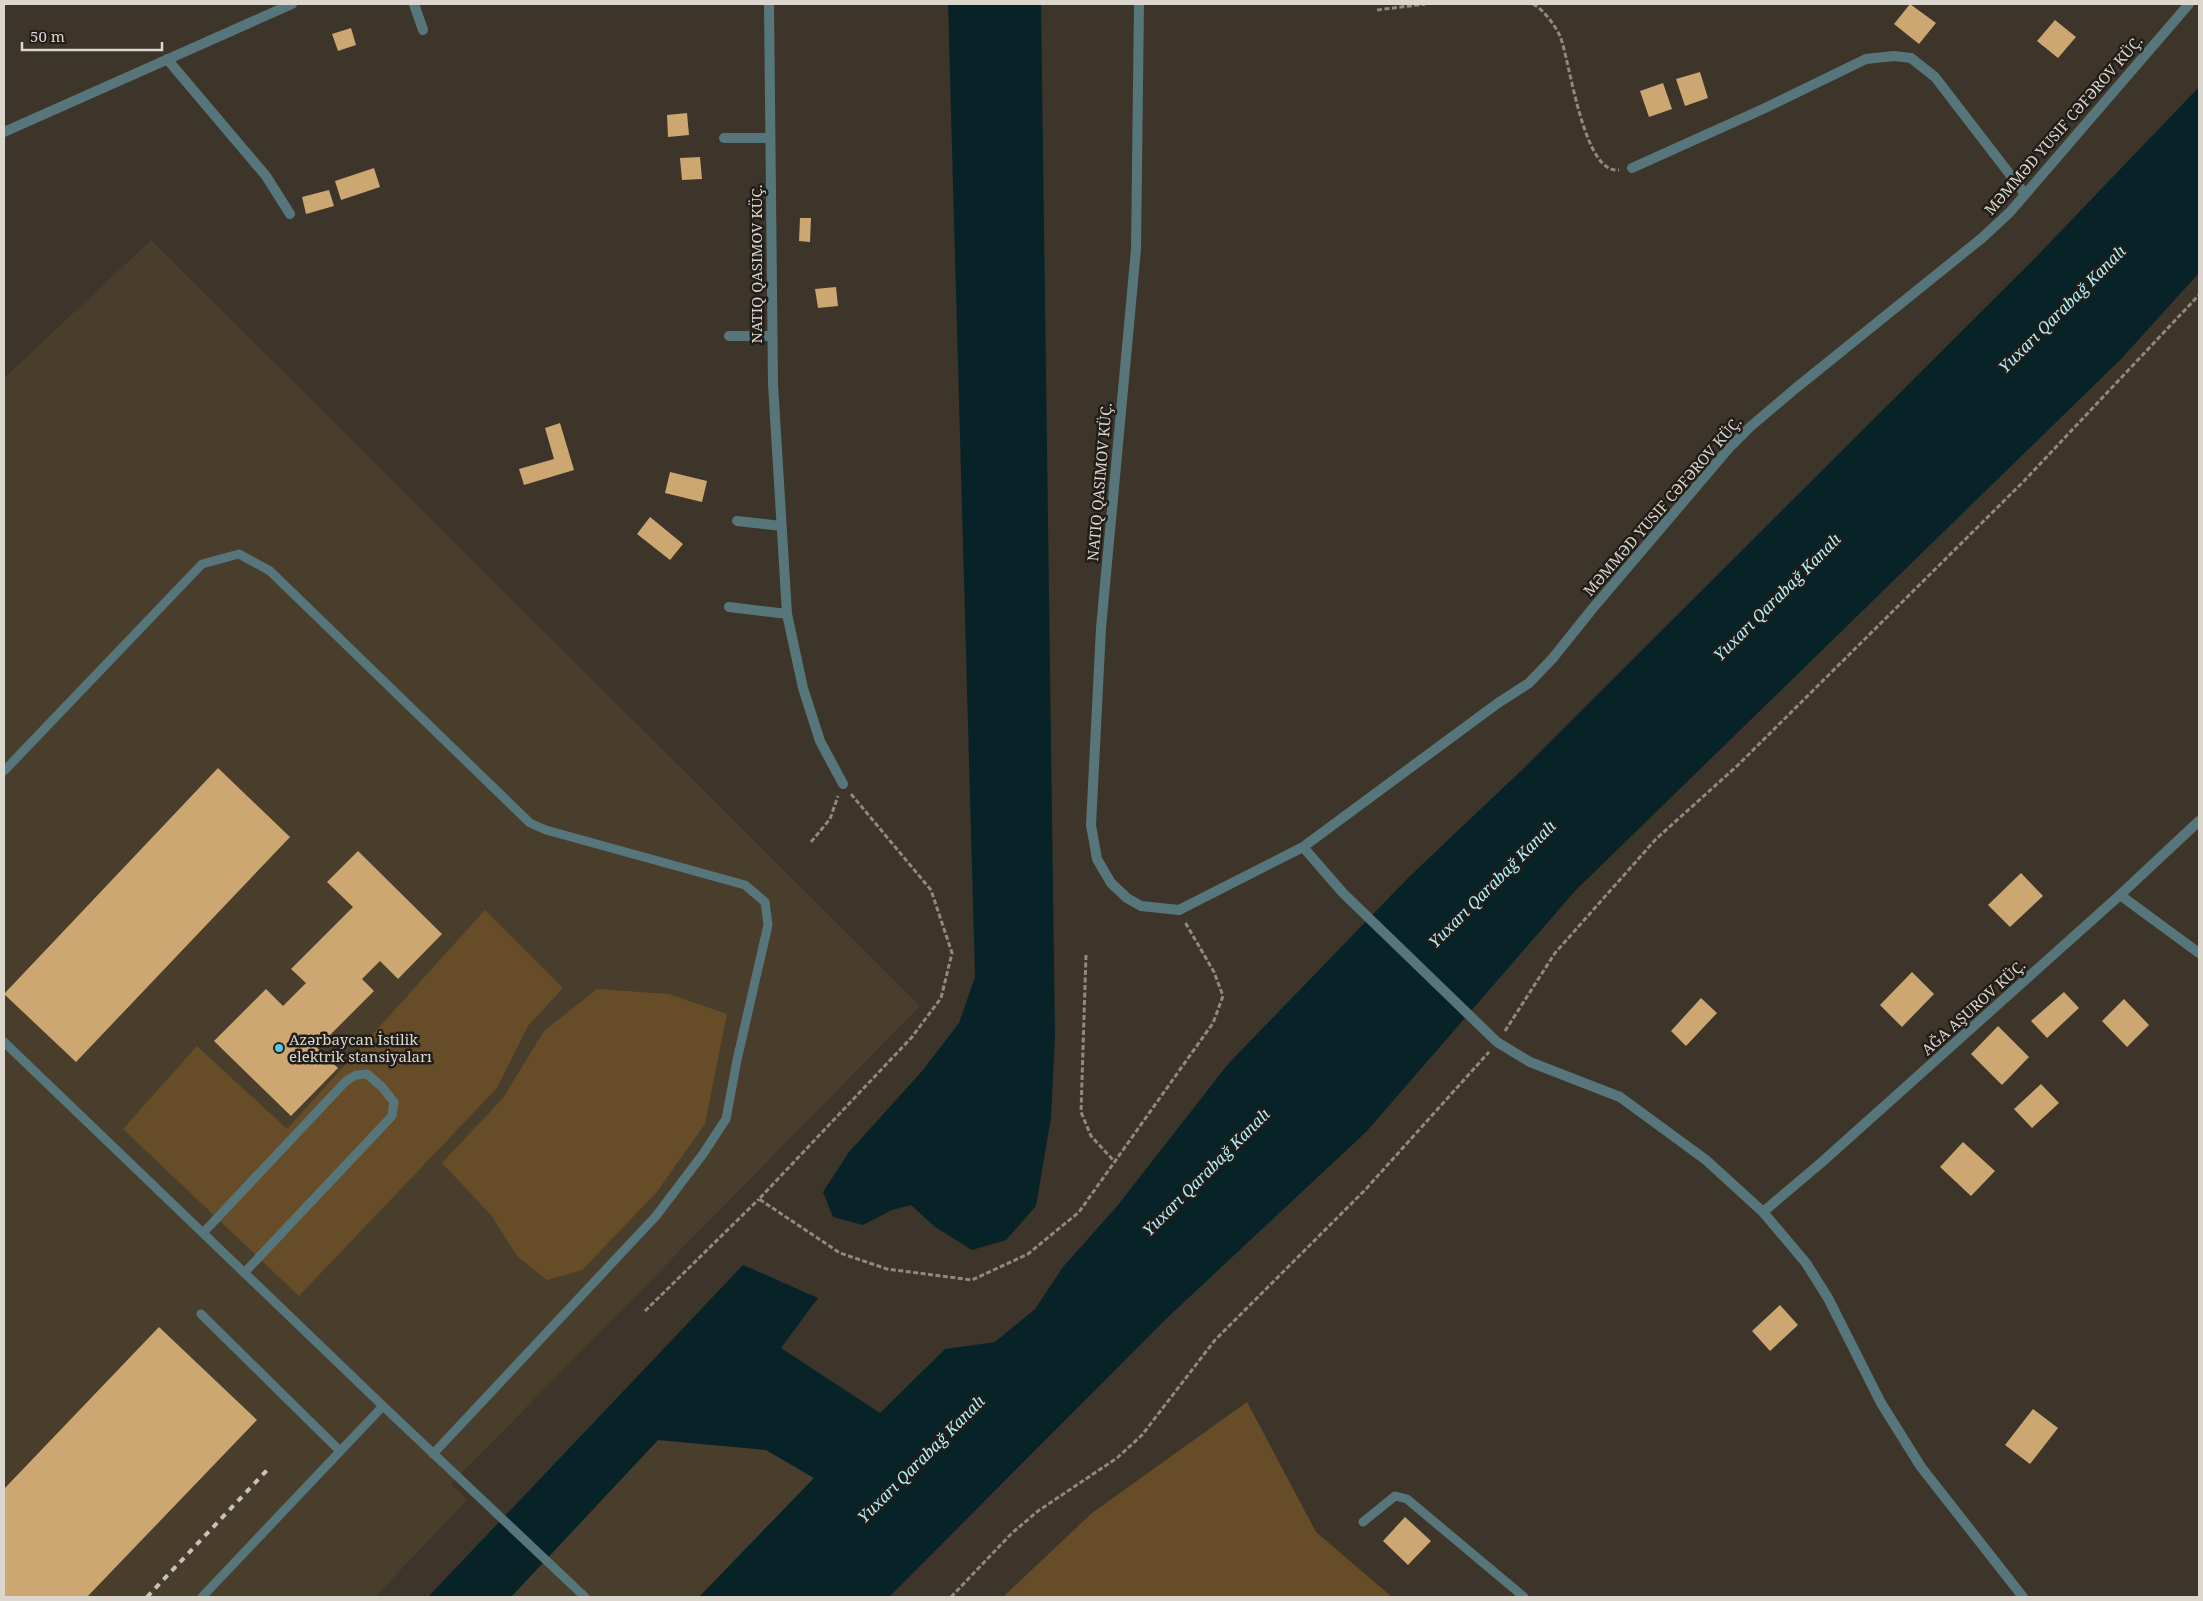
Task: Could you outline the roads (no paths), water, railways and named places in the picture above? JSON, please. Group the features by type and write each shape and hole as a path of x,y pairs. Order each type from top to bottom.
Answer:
{"street":[{"path":"4,132 292,4"},
{"path":"414,4 423,30"},
{"path":"769,4 772,384 787,614 806,697 820,741 843,784"},
{"name":"MƏMMƏD YUSIF CƏFƏROV KÜÇ.","path":"1139,4 1136,249 1101,628 1091,825 1097,859 1111,883 1127,898 1141,906 1179,910 1303,847 1498,703 1529,683 1552,659 1599,600 1743,434 1796,388 1982,238 2010,212 2189,4"},
{"path":"1632,168 1763,109 1866,59 1894,56 1911,58 1935,77 2025,194"},
{"path":"167,59 266,176 290,214"},
{"path":"724,138 770,138"},
{"path":"729,336 772,336"},
{"path":"737,521 781,526"},
{"path":"728,607 787,614"},
{"name":"AĞA AŞUROV KÜÇ.","path":"1763,1212 1822,1162 2199,822"},
{"path":"1303,847 1343,893 1497,1042 1530,1062 1620,1097 1706,1160 1763,1212 1806,1263 1828,1298 1881,1403 1921,1467 2023,1597"},
{"path":"2120,895 2199,953"}],"lane":[{"path":"4,771 202,564 239,554 270,571 530,823 546,830 746,885 765,902 768,925 737,1060 726,1119 703,1154 656,1216 433,1454"},
{"path":"4,1042 584,1597"},
{"path":"203,1234 346,1081 356,1075 367,1074 382,1087 394,1102 392,1116 244,1273"},
{"path":"201,1314 340,1451"},
{"path":"202,1597 383,1406"},
{"path":"1363,1522 1395,1496 1407,1499 1524,1597"}],"water":[{"path":"948,4 1041,4 1055,1037 1051,1118 1036,1206 1006,1240 972,1250 935,1227 911,1205 892,1210 863,1225 833,1217 823,1192 849,1152 923,1070 959,1023 975,977"},
{"name":"Yuxarı Qarabağ Kanalı","path":"2199,87 2199,273 2122,358 1575,891 1367,1131 1166,1319 889,1597 699,1597 814,1478 766,1450 658,1440 511,1597 428,1597 743,1265 818,1298 781,1348 880,1413 945,1349 995,1342 1035,1309 1063,1267 1118,1205 1228,1064 1409,877 1528,764 2037,256"}],"railway":[{"path":"147,1597 270,1467"}],"place":[{"name":"Azərbaycan İstilik elektrik stansiyaları","path":"279,1048"}]}
